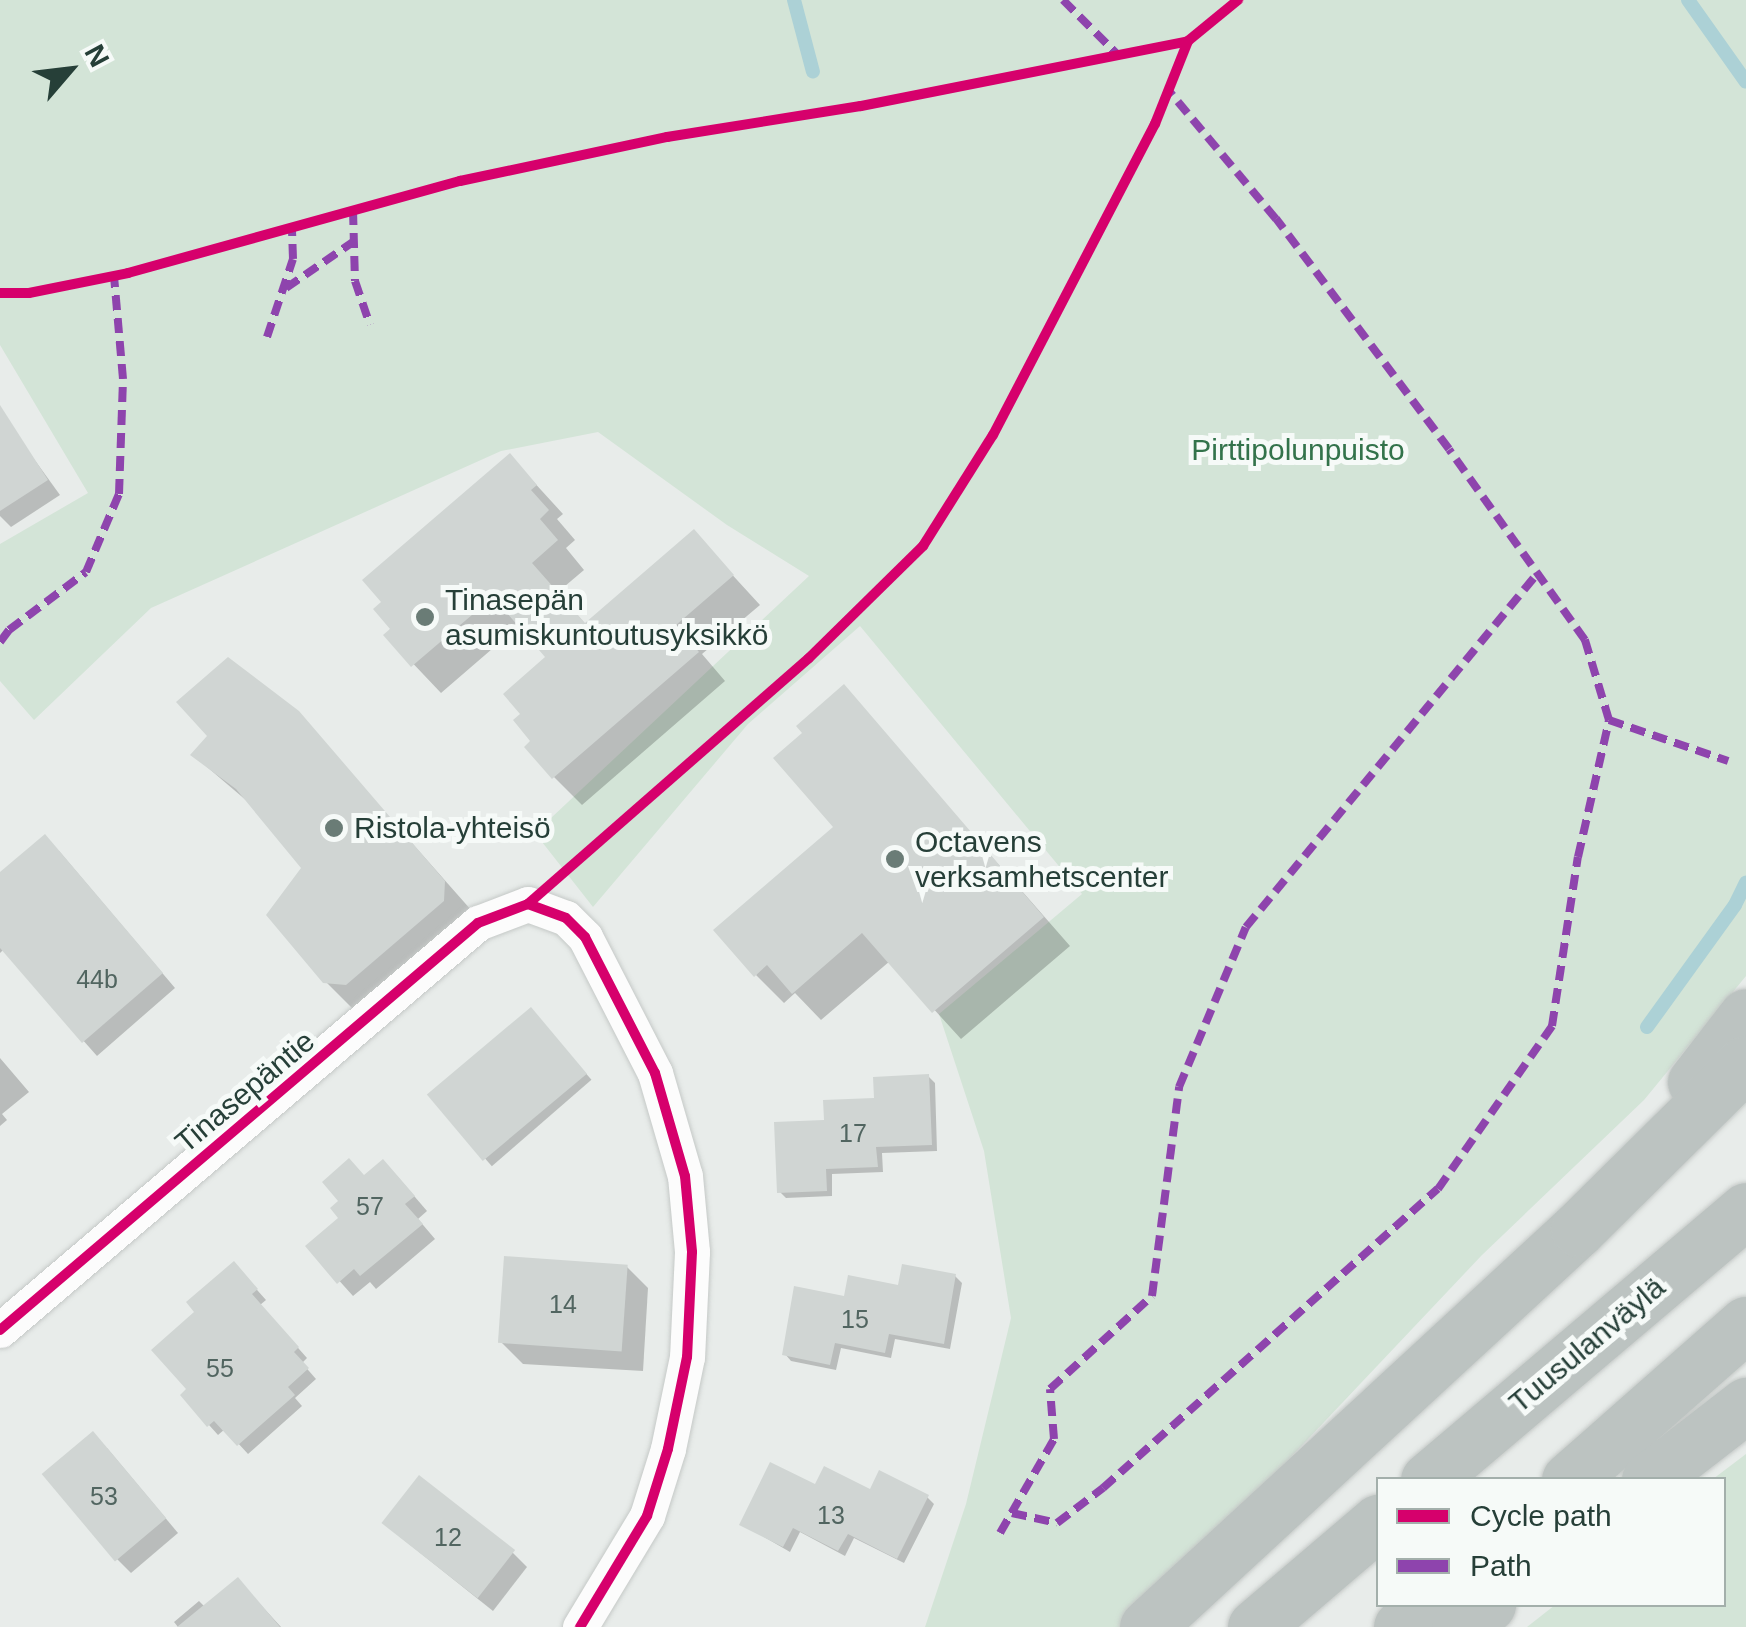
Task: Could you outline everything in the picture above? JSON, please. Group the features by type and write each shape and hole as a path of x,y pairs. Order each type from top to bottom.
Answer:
{"highway":[{"path":"1578,1229 1746,1016"},
{"path":"1146,1627 1578,1229 1746,1062"},
{"name":"Tuusulanväylä","path":"1432,1477 1746,1210"},
{"path":"1573,1477 1746,1324"},
{"path":"1652,1477 1746,1405"},
{"path":"1255,1627 1376,1524"},
{"path":"1402,1627 1424,1607"},
{"path":"1459,1627 1484,1607"}],"street":[{"name":"Tinasepäntie","path":"0,1330 478,923 528,904 566,918 586,937 656,1073 685,1176 692,1252 687,1357 679,1411 663,1466 648,1516 580,1627"}],"green space":[{"name":"Pirttipolunpuisto","path":"0,0 1746,0 1746,976 1644,1100 1482,1255 1242,1509 1120,1627 925,1627 966,1504 1011,1318 984,1151 939,1014 1082,894 860,626 748,724 593,907 535,833 809,576 727,525 598,432 501,451 151,608 34,720 0,681 0,544 88,493 0,345"},
{"path":"1746,1454 1746,1627 1527,1627 1552,1607 1726,1607 1726,1477 1716,1477"}],"building":[{"path":"0,405 48,480 0,511"},
{"name":"Tinasepän asumiskuntoutusyksikkö","path":"510,453 537,485 531,490 549,510 540,519 558,540 532,563 585,623 694,529 734,575 676,625 699,652 552,779 524,747 530,741 513,720 520,714 503,694 545,657 493,597 411,667 383,635 390,629 373,609 381,602 362,580"},
{"name":"Ristola-yhteisö","path":"228,657 299,711 445,881 444,901 346,985 323,983 266,915 301,868 236,789 190,755 207,736 176,702"},
{"name":"Octavens verksamhetscenter","path":"844,684 1044,917 932,1013 862,933 792,994 767,965 754,977 713,930 833,827 773,758 802,733 796,726"},
{"path":"45,834 163,973 82,1043 0,948 0,872"},
{"path":"531,1007 587,1074 483,1161 427,1094"},
{"path":"929,1074 932,1145 876,1147 878,1167 826,1169 827,1191 777,1193 774,1122 824,1120 823,1100 874,1098 873,1077"},
{"path":"349,1158 364,1175 383,1159 415,1196 405,1204 423,1224 360,1276 354,1269 337,1284 305,1246 338,1218 330,1208 338,1201 322,1182"},
{"path":"504,1256 628,1265 622,1351 498,1343"},
{"path":"234,1261 258,1289 252,1294 299,1347 294,1352 309,1368 288,1387 295,1395 237,1446 214,1421 207,1427 180,1395 186,1389 151,1350 194,1312 186,1302"},
{"path":"902,1264 956,1274 944,1344 889,1334 885,1353 835,1343 830,1365 782,1355 794,1286 844,1296 848,1275 898,1285"},
{"path":"93,1431 166,1518 115,1561 42,1474"},
{"path":"770,1462 815,1484 824,1466 870,1489 879,1470 929,1495 897,1559 848,1534 838,1551 793,1528 783,1547 739,1525"},
{"path":"419,1475 515,1550 478,1598 381,1523"},
{"path":"238,1577 280,1627 177,1627"}],"waterway":[{"path":"794,0 813,72"},
{"path":"1688,0 1746,82"},
{"path":"1647,1027 1735,905 1746,882"}],"marked path":[{"path":"1063,0 1118,55"},
{"path":"1012,1513 1057,1523 1103,1488 1438,1189 1552,1026 1578,857 1609,720 1585,640 1449,449 1276,219 1168,90"},
{"path":"353,210 355,281 370,325"},
{"path":"267,337 293,259 292,227"},
{"path":"286,288 353,242"},
{"path":"0,642 9,630 86,572 119,494 123,379 114,276"},
{"path":"1000,1533 1054,1439 1050,1389 1152,1296 1179,1087 1246,927 1535,576"},
{"path":"1609,720 1728,761"}],"cycle path":[{"path":"0,293 29,293 128,273 460,181 667,137 861,106 1188,41 1238,0"},
{"path":"0,1330 478,923 528,904 809,658 923,546 993,435 1155,124 1188,41"},
{"path":"528,904 566,918 585,937 655,1073 685,1176 692,1252 687,1357 668,1449 647,1516 580,1627"}],"place":[{"name":"Tinasepän asumiskuntoutusyksikkö","path":"425,617"},
{"name":"Ristola-yhteisö","path":"334,828"},
{"name":"Octavens verksamhetscenter","path":"895,859"}]}
